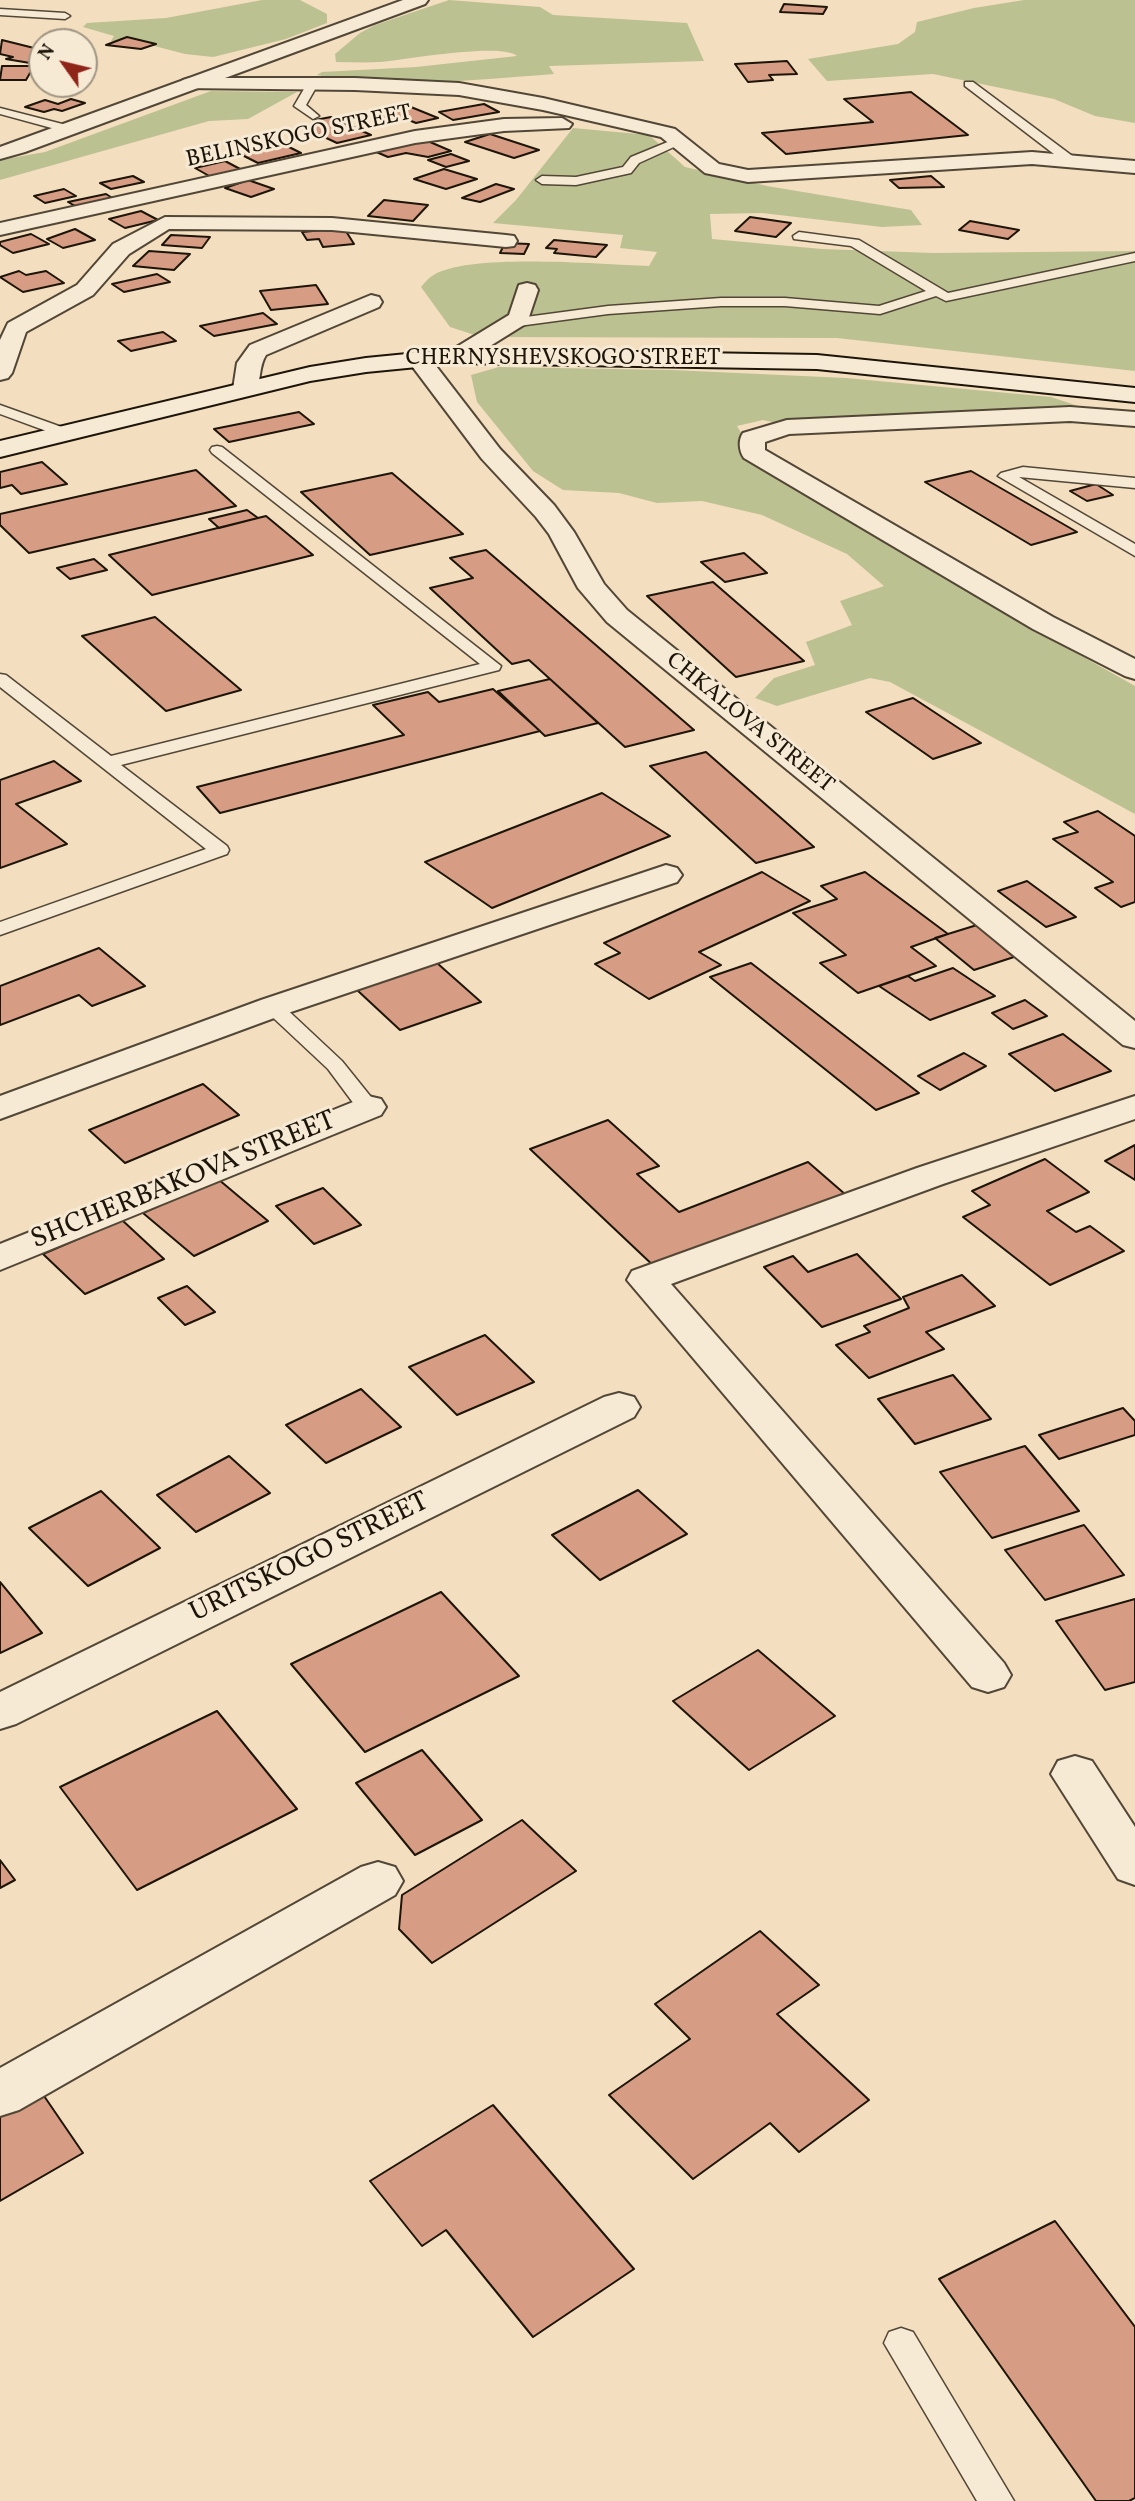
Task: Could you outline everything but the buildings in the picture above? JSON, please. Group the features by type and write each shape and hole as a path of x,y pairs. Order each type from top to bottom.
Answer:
{"street":[{"path":"0,152 70,129 419,0"},
{"path":"190,85 312,84 459,89 543,104 668,133 712,169 748,176 1032,158 1135,167"},
{"name":"BELINSKOGO STREET","path":"0,229 415,137 504,125 613,122"},
{"path":"0,373 16,328 85,290 121,249 165,223 332,224 506,241"},
{"path":"458,356 519,318 527,290"},
{"path":"245,389 249,363 258,350 371,302"},
{"name":"CHERNYSHEVSKOGO STREET","path":"0,449 310,374 418,358 458,356 817,362 1135,395"},
{"name":"CHKALOVA STREET","path":"418,358 491,454 545,511 561,532 592,588 617,616 1135,1038"},
{"path":"1135,419 1070,414 787,427 752,438 753,453 1043,623 1135,670"},
{"path":"0,1108 274,1007 666,875"},
{"name":"SHCHERBAKOVA STREET","path":"0,1258 368,1107"},
{"path":"988,1675 646,1280 930,1176 1135,1107"},
{"name":"URITSKOGO STREET","path":"0,1712 619,1407"},
{"path":"1075,1774 1135,1866"},
{"path":"0,2094 378,1881"}],"lane":[{"path":"0,12 65,16"},
{"path":"312,84 300,106 313,116"},
{"path":"969,84 1071,160"},
{"path":"0,111 70,129"},
{"path":"542,180 576,181 628,170 635,160 679,142"},
{"path":"799,236 854,243 946,297 1135,257"},
{"path":"512,323 608,310 721,302 785,302 880,310 936,292"},
{"path":"0,409 65,433"},
{"path":"110,762 493,666 217,450"},
{"path":"1135,483 1023,472 1006,476 1135,551"},
{"path":"0,679 220,850 0,929"},
{"path":"274,1007 335,1065 368,1107"},
{"path":"901,2343 996,2501"}],"green space":[{"path":"262,0 300,0 327,14 327,23 286,39 213,57 185,54 143,43 132,46 111,41 114,36 98,31 98,28 83,27 87,23 166,18"},
{"path":"449,0 540,7 553,15 687,23 704,61 549,66 554,74 435,82 375,82 317,75 322,72 416,67 517,56 508,52 473,51 379,62 336,62 335,54 360,33 375,25"},
{"path":"1024,0 1135,0 1135,123 1095,116 1054,99 933,74 827,81 808,59 898,44 915,32 917,22 974,8"},
{"path":"211,91 297,92 248,119 209,121 0,180 0,160 45,152"},
{"path":"573,128 649,135 685,167 767,186 911,210 922,225 882,227 762,213 710,214 712,239 822,249 933,253 1135,251 1135,371 837,338 481,337 450,327 421,287 431,277 450,269 504,262 649,266 657,252 620,248 623,235 493,223 516,200"},
{"path":"499,367 672,370 846,378 1051,397 1081,407 1070,414 794,427 763,420 737,426 753,453 1025,612 1046,636 1135,686 1135,814 890,682 870,678 777,706 755,698 774,678 815,665 806,642 852,625 840,601 884,586 847,554 762,515 702,501 657,503 619,493 563,490 533,471 477,402 471,375"}]}
